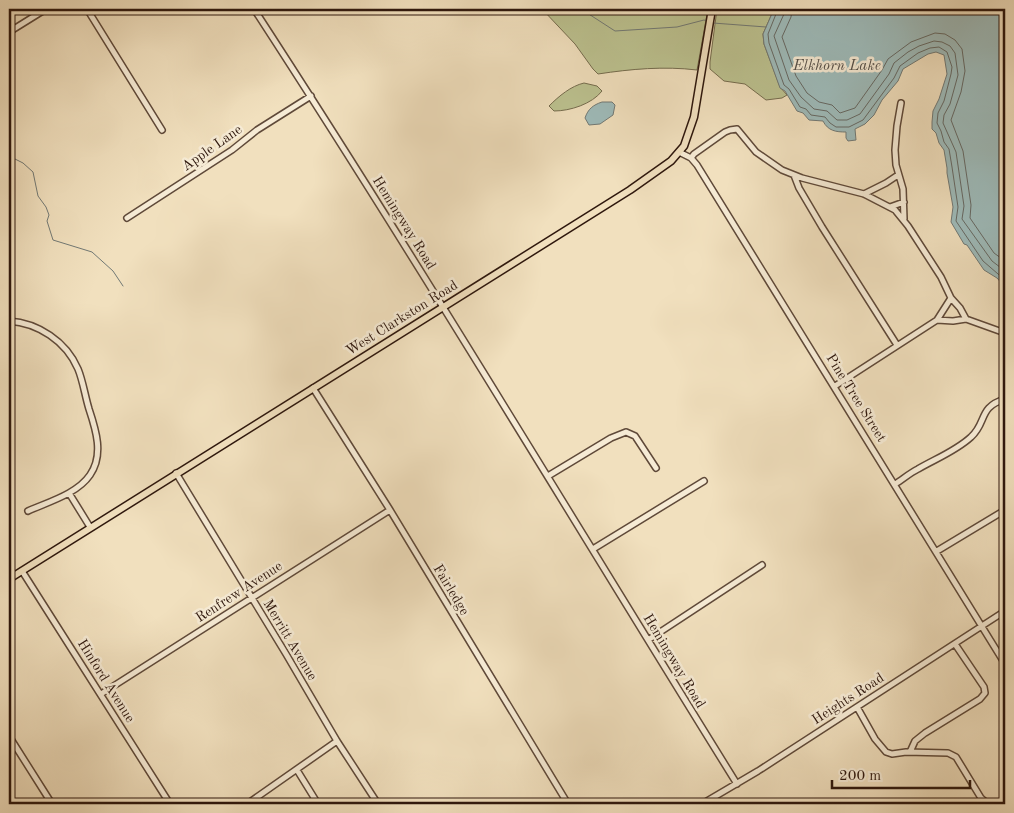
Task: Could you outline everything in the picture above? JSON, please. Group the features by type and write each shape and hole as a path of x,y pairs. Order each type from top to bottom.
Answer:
{"main road":[{"name":"West Clarkston Road","path":"9,579 655,173 671,161 684,146 694,118 712,9"}],"street":[{"path":"9,32 46,9"},
{"path":"87,9 162,130"},
{"name":"Hemingway Road","path":"254,9 444,306 737,784"},
{"name":"Apple Lane","path":"127,218 232,150 264,125 311,96"},
{"path":"901,102 896,150 898,174 903,189 904,220"},
{"path":"691,158 730,130 737,129 756,152 782,170 864,194 890,207 904,220 951,298 960,308 966,319"},
{"name":"Pine Tree Street","path":"679,152 691,158 697,165 896,484 1005,664"},
{"path":"864,194 886,183 898,174"},
{"path":"794,175 799,188 822,227 897,345"},
{"path":"890,207 904,202"},
{"path":"835,386 936,320 951,298"},
{"path":"936,320 953,321 966,319 1005,333"},
{"path":"9,321 30,325 46,333 64,348 78,369 95,428 98,452 97,460 90,475 84,482 69,492 28,511"},
{"name":"Fairledge","path":"314,388 568,804"},
{"path":"896,484 915,470 964,442 976,432 991,405 1005,399"},
{"path":"548,476 603,442 626,432 635,436 656,468"},
{"name":"Merritt Avenue","path":"176,474 337,742 378,804"},
{"path":"593,549 704,481"},
{"path":"69,492 90,528"},
{"name":"Renfrew Avenue","path":"101,694 390,510"},
{"path":"937,551 1005,510"},
{"path":"648,640 762,565"},
{"name":"Hinford Avenue","path":"22,571 170,804"},
{"name":"Heights Road","path":"705,804 1005,611"},
{"path":"910,752 915,741 925,732 985,693 984,687 955,644"},
{"path":"857,707 875,739 886,752 892,754 910,752 948,753 956,757 981,798 988,804"},
{"path":"9,736 52,804"},
{"path":"247,804 256,802 337,742"},
{"path":"297,770 318,804"}],"green space":[{"path":"542,9 708,9 697,70 672,68 598,74 575,44"},
{"path":"717,9 774,9 763,34 764,44 780,87 787,95 782,98 766,100 745,84 724,81 710,69"},
{"path":"584,83 597,86 602,91 593,100 567,110 554,111 549,106 574,86"}],"water":[{"name":"Elkhorn Lake","path":"774,9 998,9 1005,24 1005,287 997,278 984,270 967,245 964,244 951,222 953,207 944,150 932,129 933,111 947,74 944,55 936,52 928,54 903,69 898,81 882,100 874,115 865,124 855,129 856,140 848,141 846,132 833,130 827,127 823,121 809,120 803,113 797,111 785,91 780,88 764,44 763,34"},
{"path":"602,102 612,102 615,105 613,115 600,124 589,125 585,118 589,110"}],"waterway":[{"path":"581,9 615,31 677,27 704,20 707,21"},
{"path":"713,23 766,27"},
{"path":"9,156 23,163 33,172 38,196 49,215 47,221 53,240 92,252 113,271 123,286"}]}
